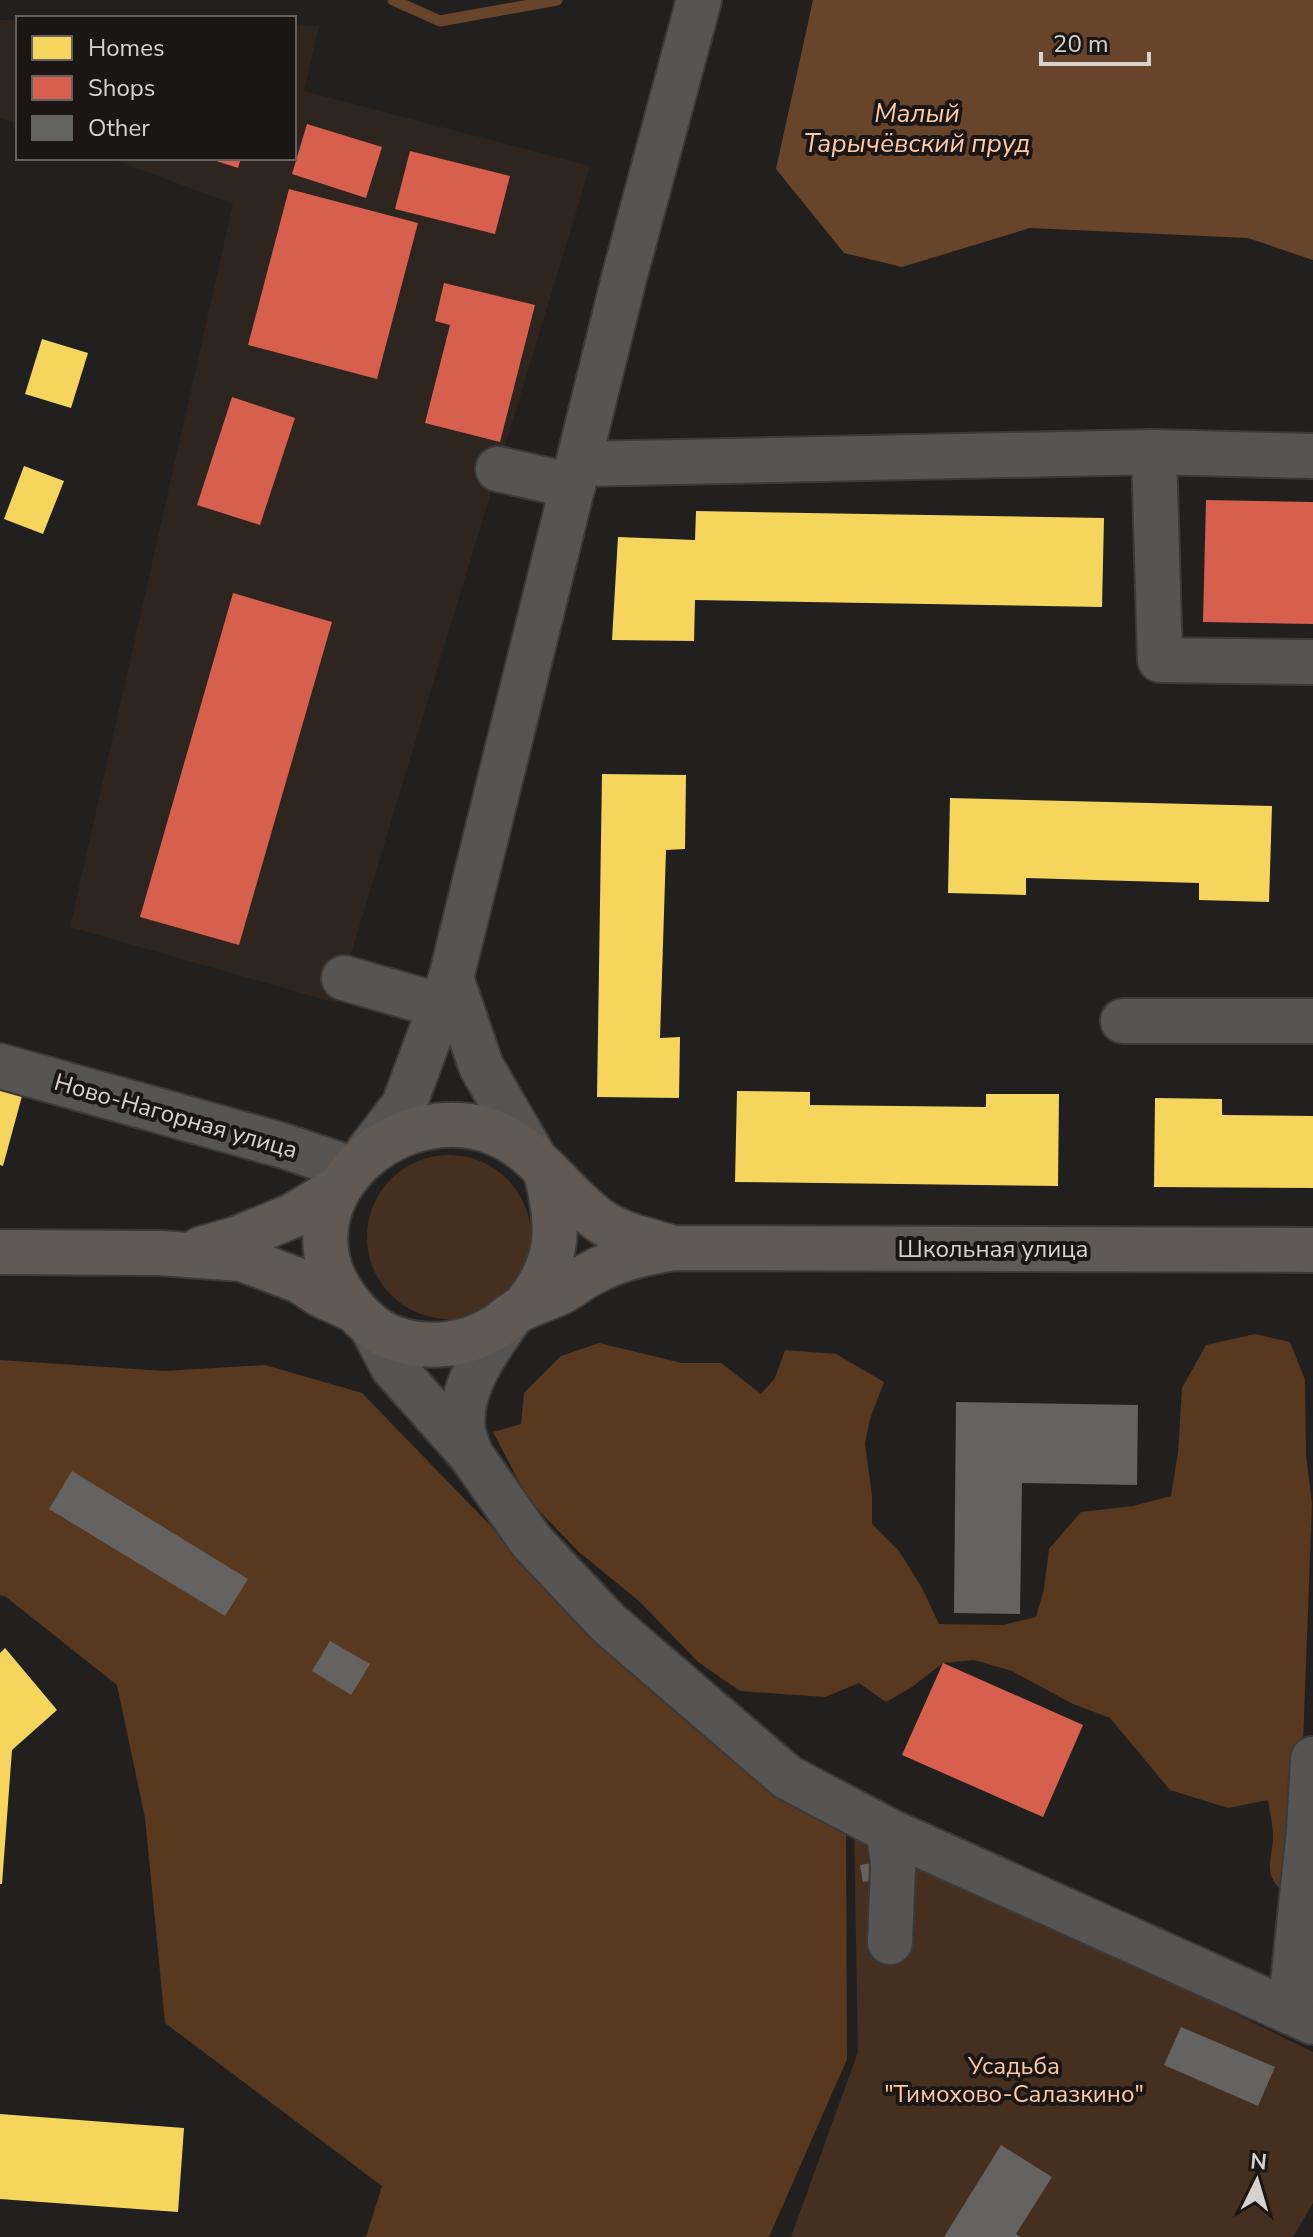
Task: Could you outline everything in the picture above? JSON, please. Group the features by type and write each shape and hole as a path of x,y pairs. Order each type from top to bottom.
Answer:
{"main road":[{"path":"159,1253 196,1250 236,1239 292,1216 388,1139 440,1124 470,1126 513,1140 600,1220 620,1231 673,1248"},
{"path":"516,1312 537,1291 554,1254 553,1201 538,1162"},
{"path":"353,1170 331,1207 326,1246 336,1281 363,1318"},
{"path":"0,1252 159,1253 242,1259 289,1275 390,1337 435,1345 475,1337 593,1272 673,1248"},
{"name":"Школьная улица","path":"673,1248 1313,1250"}],"street":[{"path":"353,1170 404,1105 446,992 699,0"},
{"path":"1154,452 1160,660 1313,662"},
{"path":"498,469 576,475 1154,452 1313,456"},
{"path":"344,978 446,992"},
{"path":"446,992 481,1066 538,1162"},
{"path":"1123,1021 1313,1021"},
{"name":"Ново-Нагорная улица","path":"0,1066 284,1146 353,1170"},
{"path":"471,1455 463,1431 468,1390 483,1357 516,1312"},
{"path":"363,1318 393,1367 471,1455 531,1541 608,1623 787,1777 889,1831 1302,2017 1313,1759"},
{"path":"889,1831 893,1866 890,1942"}],"shaded area":[{"path":"0,20 16,20 16,123 0,118"},
{"path":"296,25 319,26 304,91 590,166 336,1003 70,927 233,204 114,160 296,160"},
{"path":"1255,1334 1290,1342 1305,1380 1306,1455 1312,1503 1301,1797 1281,1890 1270,1870 1273,1834 1268,1800 1228,1808 1170,1790 1110,1718 1073,1704 1012,1671 974,1660 943,1663 886,1702 859,1683 825,1697 740,1691 698,1662 639,1601 579,1552 528,1499 493,1432 521,1424 524,1393 561,1356 599,1343 682,1363 721,1363 761,1394 775,1378 785,1350 836,1354 884,1382 865,1443 872,1524 899,1551 939,1624 1003,1625 1036,1617 1044,1589 1049,1549 1081,1512 1133,1506 1171,1496 1178,1453 1182,1388 1206,1345"},
{"path":"0,1360 165,1371 265,1365 362,1393 575,1613 846,1829 847,2059 769,2237 366,2237 382,2186 165,2023 145,1818 117,1685 0,1595"}],"green space":[{"path":"449,1155 480,1161 507,1179 525,1206 531,1237 525,1268 507,1295 480,1313 449,1319 418,1313 391,1295 373,1268 367,1237 373,1206 391,1179 418,1161"},
{"name":"Усадьба \"Тимохово-Салазкино\"","path":"854,1826 1313,2052 1313,2203 1293,2237 791,2237 858,2052"}],"water":[{"name":"Малый Тарычёвский пруд","path":"813,0 1313,0 1313,260 1248,238 1030,228 902,267 844,253 776,169"}],"building: Homes":[{"path":"42,339 88,353 71,408 25,394"},
{"path":"24,466 64,481 43,534 4,519"},
{"path":"696,511 1104,518 1102,607 695,600 694,641 612,640 618,537 695,540"},
{"path":"602,774 686,775 685,849 666,850 660,1038 680,1037 679,1098 597,1097"},
{"path":"950,798 1272,806 1269,902 1199,900 1199,883 1026,878 1026,895 948,893"},
{"path":"0,1078 25,1085 3,1166 0,1165"},
{"path":"737,1091 810,1092 810,1105 986,1107 986,1094 1059,1094 1058,1186 735,1182"},
{"path":"1155,1098 1222,1099 1222,1115 1313,1116 1313,1188 1154,1187"},
{"path":"5,1648 57,1710 12,1750 0,1884 0,1653"},
{"path":"0,2114 184,2128 178,2212 0,2199"}],"building: Shops":[{"path":"307,124 382,147 366,198 292,174"},
{"path":"410,151 510,176 495,234 395,209"},
{"path":"213,160 240,160 238,168"},
{"path":"289,189 418,223 377,379 248,345"},
{"path":"444,283 535,305 500,442 425,423 450,325 435,321"},
{"path":"232,397 295,418 260,525 197,505"},
{"path":"1206,500 1313,502 1313,624 1203,622"},
{"path":"233,593 332,622 239,945 140,917"},
{"path":"943,1663 1083,1725 1043,1817 902,1755"}],"building: Other":[{"path":"956,1402 1138,1405 1137,1485 1022,1483 1020,1614 954,1613"},
{"path":"72,1471 248,1579 225,1616 49,1509"},
{"path":"330,1641 370,1664 351,1695 312,1671"},
{"path":"877,1862 880,1879 863,1882 860,1865"},
{"path":"1181,2027 1275,2067 1258,2106 1164,2065"},
{"path":"1001,2145 1052,2177 1016,2234 1021,2237 944,2237"}],"waterway":[{"path":"393,0 440,21 557,0"}]}
